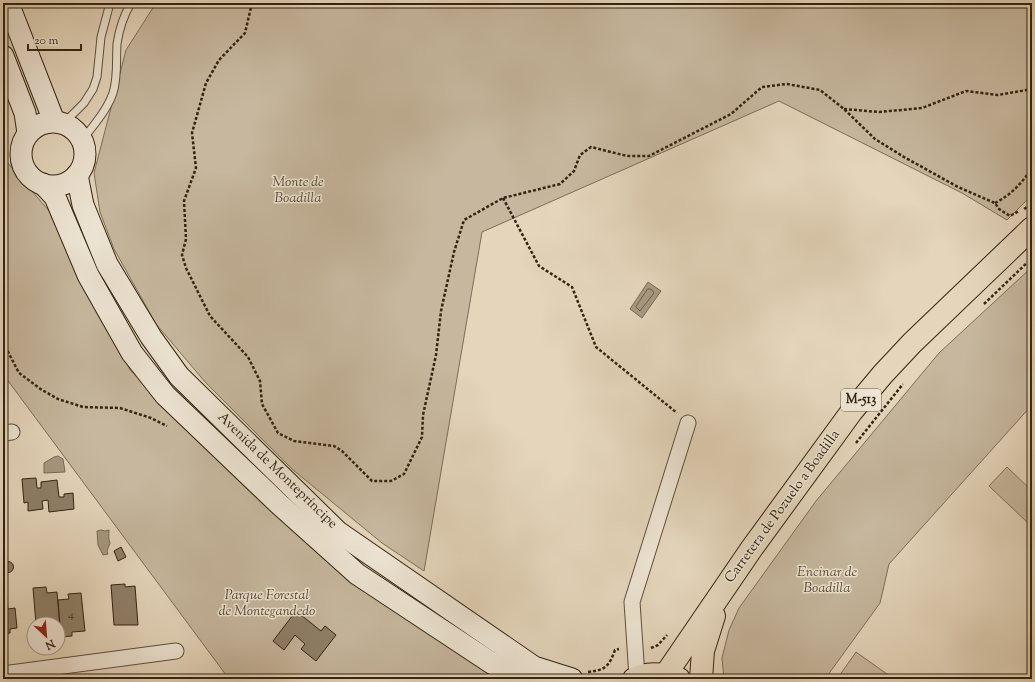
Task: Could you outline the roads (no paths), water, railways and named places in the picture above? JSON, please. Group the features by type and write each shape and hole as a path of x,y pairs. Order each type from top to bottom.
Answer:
{"main road":[{"name":"Carretera de Pozuelo a Boadilla","path":"672,677 719,598 752,548 852,411 912,342 1032,228"},
{"name":"Carretera de Pozuelo a Boadilla","path":"701,679 703,651 719,598"},
{"name":"M-513","path":"635,678 651,674 672,677"}],"street":[{"path":"8,3 59,122"},
{"path":"3,56 25,113 28,133"},
{"path":"44,122 59,122 72,127 83,139 86,152 84,164 78,175 62,185 43,184 34,180 22,163 21,152 23,142 28,133 44,122"},
{"name":"Avenida de Montepríncipe","path":"78,175 82,205 107,264 151,337 179,376 338,532 534,667 572,679"},
{"name":"Avenida de Montepríncipe","path":"43,184 55,197 88,275 132,352 165,395 279,504 357,574 490,662 520,679"},
{"path":"635,678 632,602 688,423"},
{"path":"3,674 176,651"}],"lane":[{"path":"59,122 84,103 93,89 97,77 101,37 110,3"},
{"path":"83,139 105,110 113,93 116,74 117,42 125,15 131,3"}],"water":[{"path":"648,282 661,291 642,318 630,309"},
{"path":"58,456 63,459 65,472 44,473 44,463"},
{"path":"109,530 110,543 107,551 108,554 103,555 98,545 97,531"}],"park label":[{"name":"Monte de Boadilla","path":"298,192"},
{"name":"Encinar de Boadilla","path":"827,582"},
{"name":"Parque Forestal de Montegandedo","path":"267,604"}]}
